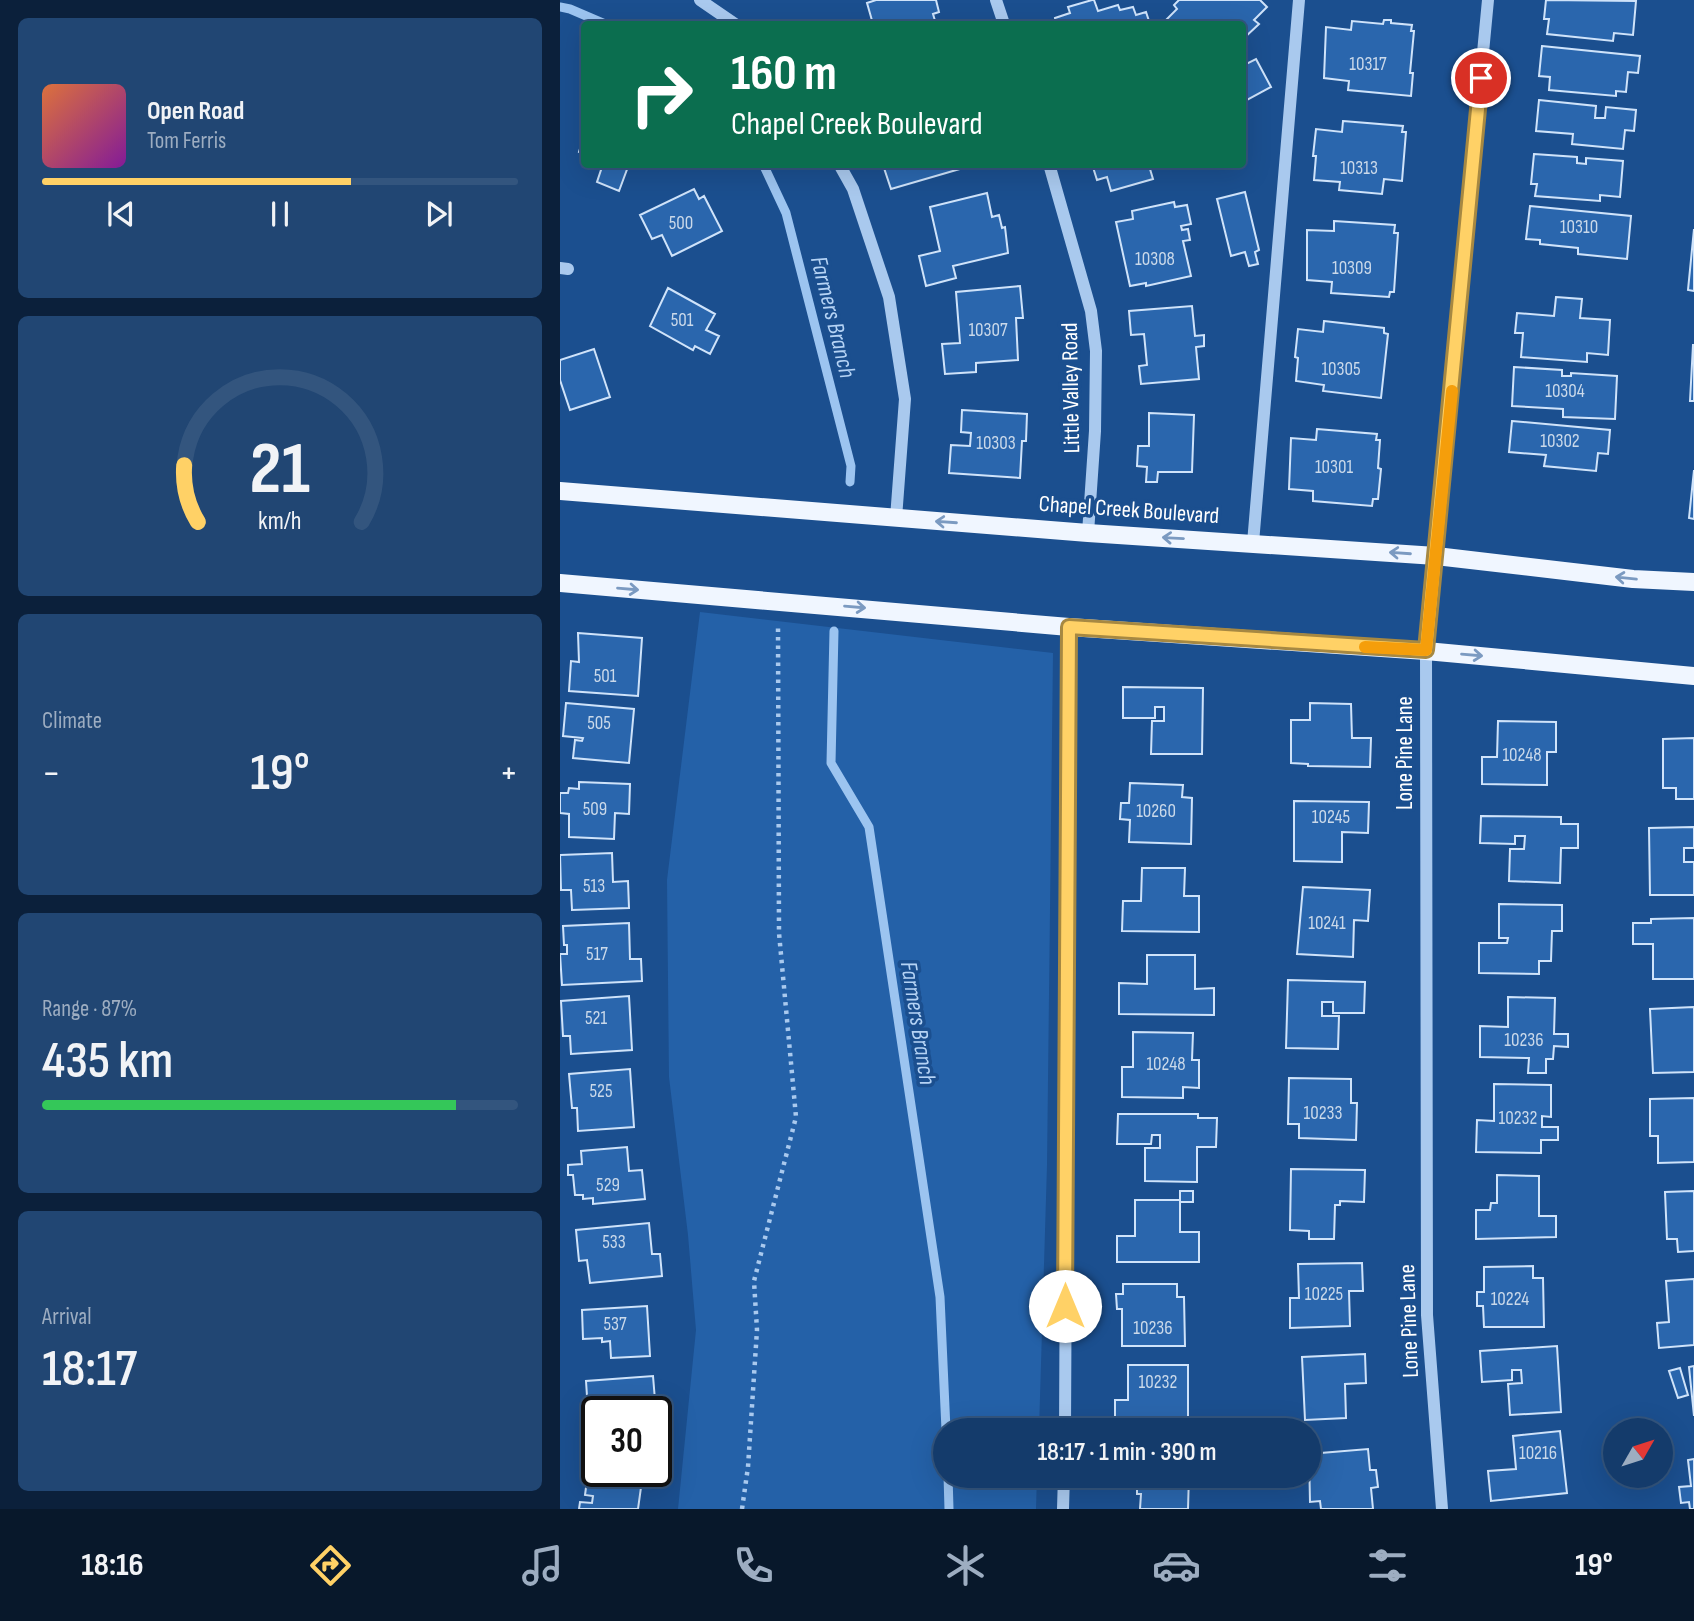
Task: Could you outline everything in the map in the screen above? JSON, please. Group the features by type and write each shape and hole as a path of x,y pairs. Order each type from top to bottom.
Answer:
{"main road":[{"name":"Chapel Creek Boulevard","path":"560,491 1087,533 1436,556 1633,579 1694,582"},
{"path":"560,583 1069,627 1426,650 1694,676"}],"street":[{"path":"700,0 731,21"},
{"path":"996,0 1003,21"},
{"path":"1253,543 1299,0"},
{"name":"Lone Pine Lane","path":"1442,1509 1427,1315 1426,650 1488,0"},
{"path":"841,168 852,188 889,297 905,399 896,518"},
{"name":"Little Valley Road","path":"1050,168 1091,311 1096,351 1095,431 1087,533"},
{"path":"1065,1418 1069,627"},
{"path":"1063,1488 1063,1509"}],"path":[{"path":"742,1509 748,1467 757,1330 754,1281 796,1117 779,933 777,601"}],"shaded area":[{"path":"700,612 1053,653 1047,1165 1039,1418 933,1418 933,1488 1037,1488 1036,1509 678,1509 696,1330 688,1235 669,1077 667,880"}],"building":[{"path":"876,0 936,0 939,12 933,14 935,21 872,21 867,3"},
{"path":"1094,0 1098,11 1118,5 1120,10 1133,7 1136,15 1146,12 1149,21 1056,21 1055,18 1070,13 1068,7"},
{"path":"1179,0 1260,0 1267,7 1254,20 1259,24 1246,36 1246,21 1167,21 1177,9 1174,5"},
{"path":"1546,0 1636,1 1633,35 1614,33 1613,41 1547,34 1549,19 1544,19"},
{"path":"1384,20 1412,25 1411,96 1348,90 1349,81 1324,78 1326,27 1351,30 1352,21 1383,24"},
{"path":"1542,46 1640,56 1638,73 1628,72 1626,92 1616,91 1616,96 1549,90 1550,77 1539,76"},
{"path":"1256,59 1271,87 1247,100 1246,98 1246,64"},
{"path":"1539,100 1596,106 1595,118 1605,118 1606,107 1636,110 1634,131 1625,130 1623,149 1572,144 1573,134 1536,131"},
{"path":"1343,121 1403,126 1402,132 1406,132 1402,181 1384,179 1382,194 1339,190 1340,182 1314,180 1316,129 1342,132"},
{"path":"1534,154 1577,157 1577,163 1586,164 1586,158 1623,161 1620,197 1600,195 1600,201 1535,196 1537,184 1531,184"},
{"path":"602,168 628,168 619,191 597,182"},
{"path":"884,168 963,168 891,189"},
{"path":"1093,168 1154,168 1150,169 1153,179 1111,191 1107,177 1097,180"},
{"path":"694,189 699,199 704,196 722,231 672,256 662,235 652,239 640,215"},
{"path":"1245,192 1259,250 1255,252 1258,264 1249,266 1245,252 1231,256 1217,199"},
{"path":"987,193 992,217 999,215 1002,228 1005,227 1008,253 953,266 956,278 926,286 919,256 940,251 930,207"},
{"path":"1174,202 1175,207 1187,205 1191,224 1181,226 1182,230 1188,229 1190,240 1183,241 1191,276 1146,286 1146,283 1130,286 1116,222 1133,219 1132,211"},
{"path":"1530,206 1631,216 1627,259 1578,254 1578,248 1540,244 1540,240 1526,239"},
{"path":"1334,221 1395,225 1394,233 1398,233 1394,292 1390,292 1389,297 1331,293 1332,282 1307,280 1307,230 1334,231"},
{"path":"1694,229 1694,291 1688,290"},
{"path":"1020,286 1023,318 1016,318 1018,360 976,363 976,372 945,374 942,344 960,343 956,292"},
{"path":"668,288 715,314 706,330 719,336 710,354 695,346 693,350 650,326"},
{"path":"1556,297 1582,299 1580,318 1610,320 1608,355 1587,353 1587,362 1521,357 1523,333 1515,333 1517,313 1554,316"},
{"path":"1192,306 1195,336 1204,335 1204,346 1196,347 1199,379 1141,384 1139,366 1147,365 1144,334 1131,335 1129,311"},
{"path":"1324,321 1384,328 1384,333 1388,334 1381,398 1323,391 1324,385 1296,381 1298,329 1323,332"},
{"path":"1693,345 1694,401 1690,401"},
{"path":"594,349 610,397 570,410 560,380 560,360"},
{"path":"1514,367 1562,370 1562,376 1571,376 1571,373 1617,376 1615,419 1563,417 1563,409 1512,406"},
{"path":"962,410 1027,414 1020,478 949,473 951,445 970,446 971,433 961,432"},
{"path":"1149,413 1194,415 1192,472 1158,472 1157,482 1146,482 1147,467 1137,466 1138,446 1149,446"},
{"path":"1512,421 1610,430 1608,454 1598,453 1596,471 1544,466 1546,455 1509,452"},
{"path":"1317,429 1377,434 1376,440 1380,440 1378,468 1381,469 1378,499 1373,499 1372,506 1313,501 1313,491 1289,489 1291,438 1316,440"},
{"path":"1694,470 1694,519 1689,518"},
{"path":"578,633 642,638 638,696 569,691 571,661 579,662"},
{"path":"1123,687 1203,688 1202,754 1151,754 1152,721 1164,721 1164,707 1155,707 1155,718 1123,718"},
{"path":"566,703 634,709 629,763 573,758 575,740 582,741 583,738 563,736"},
{"path":"1310,703 1351,704 1352,738 1371,738 1370,767 1308,766 1291,763 1291,720 1310,720"},
{"path":"1498,721 1556,722 1556,752 1547,752 1547,785 1482,784 1482,757 1497,757"},
{"path":"1694,738 1694,799 1676,799 1676,788 1663,788 1663,739"},
{"path":"579,782 630,784 629,814 615,813 614,839 569,837 569,814 560,813 560,793 568,793 569,788 579,789"},
{"path":"1130,783 1183,785 1182,797 1192,798 1191,844 1129,842 1130,820 1120,819 1121,803 1129,803"},
{"path":"1294,801 1369,802 1368,833 1342,832 1342,862 1294,861"},
{"path":"1481,816 1561,817 1561,824 1578,824 1578,848 1561,848 1560,883 1509,881 1510,849 1524,849 1525,836 1515,836 1515,844 1480,843"},
{"path":"1694,827 1694,848 1684,848 1684,862 1694,862 1694,895 1650,895 1649,828"},
{"path":"612,853 613,882 628,881 629,908 572,910 571,890 561,890 560,855"},
{"path":"1142,868 1185,868 1184,896 1199,896 1199,932 1122,931 1123,901 1141,901"},
{"path":"1303,887 1370,890 1368,921 1354,920 1353,957 1297,954"},
{"path":"1499,904 1562,905 1562,931 1552,931 1551,961 1539,961 1539,974 1479,973 1479,943 1507,943 1508,938 1499,938"},
{"path":"1694,918 1694,979 1653,979 1653,944 1633,944 1633,923 1651,923 1651,919"},
{"path":"629,923 630,959 641,959 642,981 562,985 560,954 567,954 563,926"},
{"path":"1147,955 1195,955 1195,989 1214,988 1214,1015 1119,1014 1119,983 1147,984"},
{"path":"1288,980 1365,982 1364,1013 1333,1013 1333,1002 1322,1002 1322,1016 1339,1016 1338,1049 1286,1048"},
{"path":"629,996 632,1050 571,1054 570,1036 563,1036 561,1001"},
{"path":"1508,997 1555,998 1554,1034 1568,1034 1568,1047 1554,1046 1553,1059 1546,1059 1546,1073 1528,1073 1529,1058 1480,1057 1480,1026 1508,1027"},
{"path":"1694,1007 1694,1072 1653,1073 1650,1009"},
{"path":"1133,1032 1193,1033 1192,1060 1199,1060 1199,1088 1183,1087 1183,1098 1122,1097 1122,1067 1133,1067"},
{"path":"630,1069 634,1127 578,1131 577,1108 572,1108 569,1074"},
{"path":"1289,1078 1351,1079 1351,1103 1357,1103 1356,1140 1299,1138 1299,1124 1288,1124"},
{"path":"1494,1084 1551,1085 1551,1117 1542,1116 1542,1127 1558,1127 1558,1140 1541,1140 1541,1153 1476,1152 1477,1120 1494,1121"},
{"path":"1694,1098 1694,1162 1658,1163 1658,1136 1650,1136 1650,1099"},
{"path":"1118,1114 1198,1114 1198,1118 1217,1118 1216,1147 1197,1147 1197,1182 1145,1181 1145,1148 1160,1148 1160,1135 1152,1135 1151,1144 1117,1144"},
{"path":"627,1147 629,1171 642,1170 645,1199 593,1204 593,1198 583,1199 583,1195 575,1195 573,1175 568,1175 568,1165 582,1164 581,1151"},
{"path":"1291,1169 1365,1170 1364,1202 1340,1201 1340,1205 1335,1205 1334,1239 1309,1239 1309,1231 1290,1230"},
{"path":"1497,1175 1539,1176 1539,1216 1556,1216 1556,1237 1476,1239 1476,1210 1490,1210 1491,1203 1497,1203"},
{"path":"1180,1191 1193,1191 1193,1202 1180,1202 1180,1232 1199,1232 1199,1262 1117,1262 1117,1236 1135,1236 1135,1200 1180,1200"},
{"path":"1694,1191 1694,1251 1678,1252 1677,1239 1667,1239 1665,1192"},
{"path":"649,1223 652,1254 660,1254 662,1276 590,1283 587,1260 579,1261 576,1230"},
{"path":"1362,1263 1363,1291 1349,1291 1350,1326 1290,1328 1290,1298 1299,1298 1298,1264"},
{"path":"1533,1266 1533,1278 1543,1278 1544,1327 1484,1327 1483,1306 1477,1306 1477,1292 1484,1292 1484,1267"},
{"path":"1694,1279 1694,1345 1659,1348 1657,1323 1669,1322 1666,1281"},
{"path":"1123,1284 1177,1284 1177,1297 1184,1297 1185,1346 1122,1346 1122,1309 1117,1309 1116,1294 1123,1294"},
{"path":"647,1306 650,1356 611,1358 610,1341 602,1342 602,1338 583,1339 582,1310"},
{"path":"1557,1346 1561,1412 1510,1415 1508,1384 1522,1383 1521,1370 1512,1370 1512,1380 1482,1382 1480,1351"},
{"path":"1365,1354 1366,1383 1345,1384 1346,1418 1305,1418 1302,1357"},
{"path":"1128,1365 1188,1365 1188,1418 1115,1418 1115,1400 1128,1400"},
{"path":"1694,1366 1694,1416 1689,1367"},
{"path":"1680,1368 1688,1395 1678,1398 1669,1371"},
{"path":"653,1376 655,1396 587,1396 586,1381"},
{"path":"1560,1431 1567,1493 1491,1501 1488,1471 1516,1469 1513,1436"},
{"path":"1368,1449 1370,1470 1376,1470 1378,1487 1371,1488 1373,1509 1321,1509 1320,1501 1310,1502 1310,1488 1321,1488 1321,1453"},
{"path":"1694,1459 1694,1509 1690,1509 1689,1502 1681,1503 1679,1487 1691,1486 1688,1460"},
{"path":"586,1487 641,1487 638,1509 579,1509 580,1502 592,1503 593,1496 585,1495"},
{"path":"1137,1488 1189,1488 1188,1509 1140,1509 1141,1494 1137,1494"}],"waterway":[{"name":"Farmers Branch","path":"560,7 598,21"},
{"name":"Farmers Branch","path":"765,168 786,213 851,466 850,482"},
{"name":"Farmers Branch","path":"834,631 831,763 869,827 940,1297 945,1418"},
{"name":"Farmers Branch","path":"948,1488 949,1509"}],"slow traffic":[{"path":"1365,647 1426,650 1452,391"}],"route":[{"path":"1065,1306 1069,627 1426,650 1481,78"}]}
